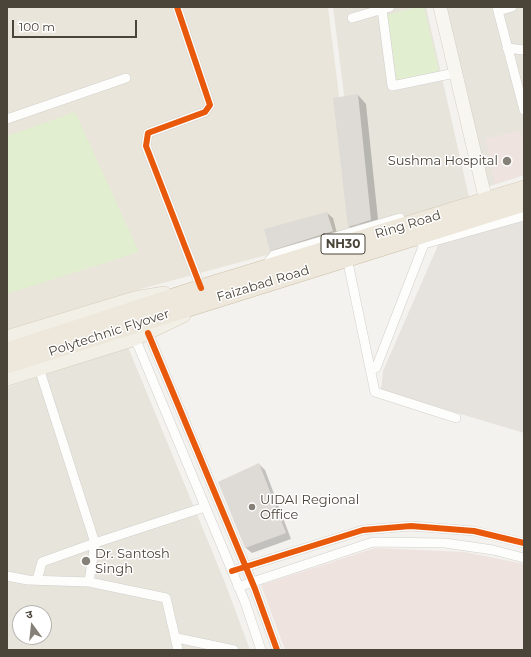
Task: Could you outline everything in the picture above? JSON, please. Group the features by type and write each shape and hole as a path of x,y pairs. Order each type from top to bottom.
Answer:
{"highway":[{"name":"Ring Road","path":"206,294 263,269 488,209 524,189"},
{"name":"Faizabad Road","path":"206,294 347,258 419,242 488,209 524,203"},
{"name":"Polytechnic Flyover","path":"7,350 155,310 206,294"},
{"name":"Polytechnic Flyover","path":"7,365 155,310"}],"main road":[{"name":"Faizabad Road","path":"7,378 142,336 206,294"},
{"name":"Faizabad Road","path":"7,338 135,299 206,294"}],"street":[{"path":"176,7 210,105 205,112 148,133 146,146 206,294"},
{"path":"440,7 488,209"},
{"path":"512,7 498,9 524,110"},
{"path":"352,18 386,8 392,86 455,73"},
{"path":"507,48 524,50"},
{"path":"7,119 126,78"},
{"path":"488,209 524,181"},
{"path":"488,209 524,216"},
{"path":"370,370 376,368 419,242"},
{"path":"347,258 375,392 456,418"},
{"path":"142,336 180,410 246,566 277,650"},
{"path":"142,336 167,416 232,571 261,650"},
{"path":"39,368 95,543 88,582"},
{"path":"167,416 180,410"},
{"path":"37,580 42,562 205,507"},
{"path":"232,571 363,530 412,526 474,531 524,543"},
{"path":"238,586 373,542 445,543 493,550 524,558"},
{"path":"312,546 316,560"},
{"path":"7,576 37,580 88,582 166,598 177,638 178,650"},
{"path":"177,638 234,650"}],"shaded area":[{"path":"7,7 328,7 356,231 148,287 7,330"},
{"path":"333,7 426,7 469,197 361,230"},
{"path":"444,7 524,7 524,175 487,187"},
{"name":"Sushma Hospital","path":"520,130 524,147 524,175 495,184 485,139"},
{"path":"524,217 524,433 381,390 383,371 439,243"},
{"path":"128,347 224,580 250,650 7,650 7,387"},
{"path":"375,548 465,552 524,564 524,650 285,650 261,585"}],"green space":[{"path":"417,7 424,7 439,71 397,80 387,15"},
{"path":"75,112 139,252 7,294 7,136"}],"building":[{"path":"358,94 371,220 348,227 333,98"},
{"path":"327,212 333,231 270,251 264,229"},
{"name":"UIDAI Regional Office","path":"259,463 286,533 245,548 218,482"}],"cycle path":[{"path":"177,7 210,105 205,112 148,133 146,146 201,288"},
{"path":"148,333 255,589 277,650"},
{"path":"232,571 363,530 411,526 474,531 524,543"}],"place":[{"name":"Sushma Hospital","path":"507,161"},
{"name":"UIDAI Regional Office","path":"252,507"},
{"name":"Dr. Santosh Singh","path":"86,561"}]}
